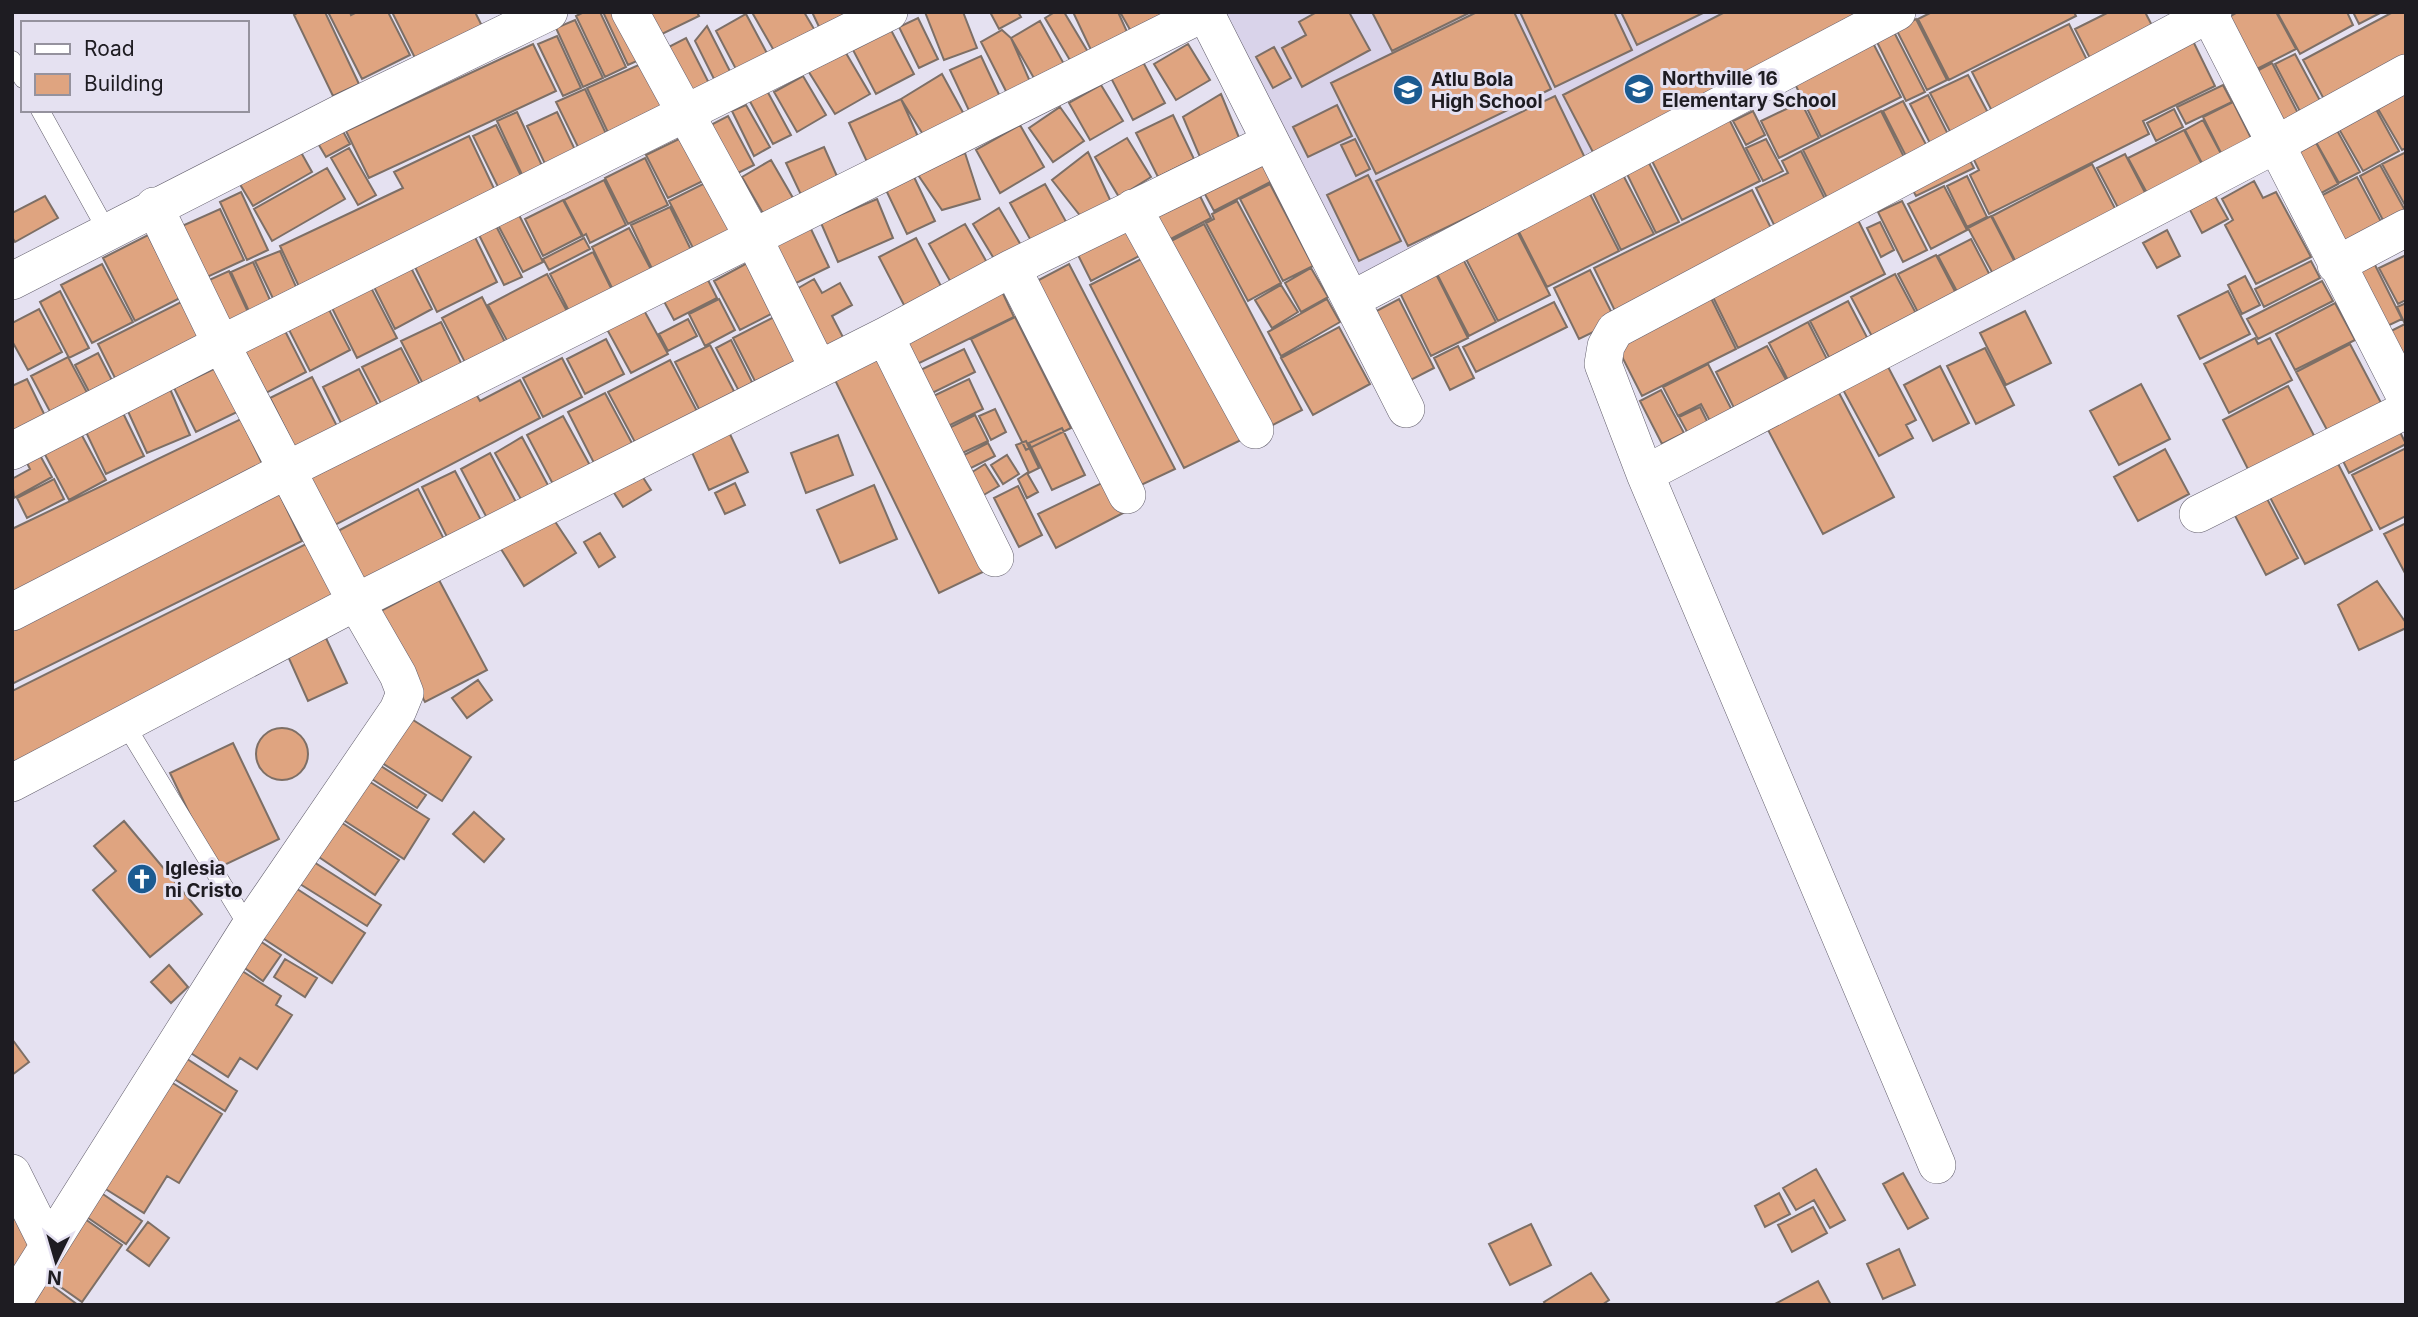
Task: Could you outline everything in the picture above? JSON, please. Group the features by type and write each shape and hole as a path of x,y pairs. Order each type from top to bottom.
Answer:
{"street":[{"path":"12,281 154,206 549,12"},
{"path":"630,12 753,237 818,368"},
{"path":"12,451 221,344 889,12"},
{"path":"12,612 287,470 1205,12 1406,409"},
{"path":"1351,300 1897,12"},
{"path":"1937,1165 1644,474 1603,364 1606,346 1615,330 2210,13 2336,265 2405,395 2198,514"},
{"path":"1644,474 2275,145 2406,73"},
{"path":"12,783 356,602 885,336 1012,268 1270,142"},
{"path":"12,1304 249,928 398,710 405,693 398,675 356,602 221,344 154,206"},
{"path":"1133,208 1255,430"},
{"path":"2336,265 2406,228"},
{"path":"1012,268 1126,495"},
{"path":"885,336 995,558"},
{"path":"12,1173 48,1245"}],"lane":[{"path":"12,60 21,76"},
{"path":"41,112 107,232"},
{"path":"125,724 249,928"}],"shaded area":[{"name":"Atlu Bola High School","path":"1859,12 1355,281 1224,13"}],"building":[{"path":"299,12 325,12 359,84 333,96 294,15"},
{"path":"328,12 350,12 351,15 357,12 388,12 410,55 362,79"},
{"path":"392,12 475,12 484,30 417,62"},
{"path":"584,12 600,12 626,67 605,77 576,16"},
{"path":"603,12 627,12 648,56 628,65"},
{"path":"649,12 697,12 699,16 660,35"},
{"path":"804,12 817,34 777,56 753,14"},
{"path":"812,12 856,12 821,31"},
{"path":"925,12 963,12 977,48 944,60"},
{"path":"990,12 1018,12 1021,17 999,29"},
{"path":"1055,12 1064,12 1088,52 1071,62 1045,18"},
{"path":"1073,12 1118,12 1128,34 1091,50"},
{"path":"1120,12 1179,12 1133,35"},
{"path":"1317,12 1349,12 1370,50 1302,87 1282,48 1306,35 1299,22"},
{"path":"1372,12 1471,12 1392,51"},
{"path":"1477,12 1514,12 1551,89 1376,174 1331,83"},
{"path":"1520,12 1614,12 1632,50 1555,87"},
{"path":"1621,12 1705,12 1637,45"},
{"name":"Northville 16 Elementary School","path":"1725,12 1882,12 1596,158 1563,95"},
{"path":"1932,12 2074,12 2076,16 1949,80 1918,19"},
{"path":"2109,12 2145,12 2158,37 2095,68 2075,29"},
{"path":"2238,12 2276,12 2296,49 2249,73 2222,21"},
{"path":"2277,12 2347,12 2353,25 2300,54"},
{"path":"2353,12 2382,12 2359,24"},
{"path":"2393,12 2406,12 2406,63 2327,105 2303,60"},
{"path":"746,14 769,57 738,73 716,31"},
{"path":"918,18 938,59 919,68 899,27"},
{"path":"1916,19 1947,80 1927,90 1896,29"},
{"path":"575,20 603,78 583,87 556,28"},
{"path":"1040,21 1064,64 1035,80 1011,38"},
{"path":"2069,24 2093,72 1997,121 1972,72"},
{"path":"707,26 736,83 720,91 695,41"},
{"path":"891,30 914,74 876,94 853,50"},
{"path":"1002,30 1011,38 1032,86 1010,99 981,42"},
{"path":"1894,32 1925,92 1906,101 1876,40"},
{"path":"557,36 581,88 563,96 538,44"},
{"path":"2191,37 2215,86 2143,121 2149,134 1989,214 1970,175 1979,170 1968,148"},
{"path":"686,38 714,93 689,106 661,51"},
{"path":"1873,43 1901,97 1821,137 1794,82"},
{"path":"533,44 556,91 369,178 346,131"},
{"path":"1188,44 1210,80 1176,100 1154,64"},
{"path":"1274,47 1291,78 1273,88 1256,57"},
{"path":"843,48 870,94 835,114 807,69"},
{"path":"2295,54 2324,108 2304,119 2275,64"},
{"path":"981,56 1003,103 972,117 950,70"},
{"path":"652,59 676,111 612,141 587,88"},
{"path":"1143,62 1165,103 1133,120 1111,78"},
{"path":"2272,63 2301,119 2280,129 2251,74"},
{"path":"942,74 966,118 927,141 901,99"},
{"path":"1968,75 1994,124 1956,143 1930,93"},
{"path":"803,76 826,115 797,132 774,92"},
{"path":"1101,85 1123,121 1090,140 1069,103"},
{"path":"2223,85 2232,102 2186,124 2177,107"},
{"path":"2406,85 2406,148 2402,150 2374,102"},
{"path":"765,87 791,135 773,144 747,96"},
{"path":"585,89 609,140 581,153 556,102"},
{"path":"1221,94 1240,140 1200,157 1183,117"},
{"path":"1928,95 1953,144 1935,153 1910,104"},
{"path":"1555,96 1586,160 1408,246 1376,181"},
{"path":"901,99 920,141 868,164 849,123"},
{"path":"1903,101 1931,154 1910,164 1883,111"},
{"path":"1801,102 1819,138 1779,158 1761,121"},
{"path":"2233,102 2254,144 2224,159 2203,117"},
{"path":"2372,102 2399,151 2363,171 2335,122"},
{"path":"746,105 770,147 754,156 732,111"},
{"path":"1337,105 1352,136 1308,157 1293,127"},
{"path":"1060,107 1084,141 1053,162 1029,128"},
{"path":"2174,109 2183,127 2156,141 2147,123"},
{"path":"1753,111 1765,135 1746,145 1733,121"},
{"path":"1881,111 1908,165 1830,204 1803,150"},
{"path":"517,112 545,172 525,181 497,121"},
{"path":"557,112 577,154 547,168 527,126"},
{"path":"1173,115 1194,159 1158,177 1136,133"},
{"path":"728,116 754,165 730,177 705,128"},
{"path":"1729,119 1760,181 1682,220 1650,157"},
{"path":"2203,120 2227,165 2208,175 2185,130"},
{"path":"2333,123 2360,172 2339,183 2312,135"},
{"path":"496,125 526,186 503,197 473,136"},
{"path":"1020,125 1044,167 1000,193 976,150"},
{"path":"340,126 350,144 326,157 316,140"},
{"path":"2184,130 2208,176 2153,204 2128,158"},
{"path":"469,136 499,199 302,293 280,246 403,188 394,172"},
{"path":"683,137 705,180 668,198 646,155"},
{"path":"1127,138 1151,177 1119,197 1095,157"},
{"path":"1355,139 1370,169 1356,176 1341,145"},
{"path":"1766,139 1783,171 1763,181 1746,148"},
{"path":"2314,139 2338,184 2314,197 2289,152"},
{"path":"298,147 312,172 253,206 238,181"},
{"path":"824,147 840,183 803,199 786,163"},
{"path":"349,148 376,195 358,205 331,158"},
{"path":"1964,149 1974,168 1916,196 1906,178"},
{"path":"1801,151 1829,207 1778,233 1756,188 1788,173 1782,161"},
{"path":"1088,152 1112,204 1082,218 1052,180"},
{"path":"2406,152 2406,207 2382,164"},
{"path":"965,153 980,199 942,210 916,172"},
{"path":"1260,154 1274,180 1214,211 1200,185"},
{"path":"2125,154 2151,204 2124,219 2097,168"},
{"path":"645,158 668,205 628,224 605,178"},
{"path":"771,160 793,198 764,215 742,177"},
{"path":"1648,161 1679,222 1656,233 1626,172"},
{"path":"2092,164 2120,218 2020,270 1992,216"},
{"path":"2380,165 2406,212 2386,226 2360,176"},
{"path":"327,168 345,199 272,241 254,209"},
{"path":"1622,173 1654,234 1621,250 1591,189"},
{"path":"1368,175 1401,241 1359,261 1327,195"},
{"path":"1967,176 1987,217 1967,227 1947,186"},
{"path":"914,177 935,221 907,234 886,190"},
{"path":"2357,177 2385,229 2342,252 2313,200"},
{"path":"604,180 626,225 590,243 586,234 583,236 564,200"},
{"path":"2254,181 2263,198 2276,192 2311,257 2256,284 2225,225 2233,220 2222,199"},
{"path":"707,182 733,236 696,254 669,201"},
{"path":"1045,184 1069,227 1034,246 1010,203"},
{"path":"1270,184 1313,266 1283,281 1240,199"},
{"path":"1944,186 1967,230 1931,249 1908,204"},
{"path":"1752,190 1774,234 1616,313 1594,268"},
{"path":"241,192 268,250 247,260 220,202"},
{"path":"1589,192 1619,251 1547,287 1517,228"},
{"path":"1199,194 1211,218 1163,243 1151,219"},
{"path":"45,196 58,218 15,242 12,237 12,213"},
{"path":"2215,196 2228,219 2202,233 2190,210"},
{"path":"877,199 893,238 838,262 821,223"},
{"path":"563,200 582,236 543,256 525,219"},
{"path":"1237,201 1281,283 1248,301 1206,223 1214,219 1212,214"},
{"path":"1902,201 1927,250 1903,262 1878,212"},
{"path":"670,207 695,258 656,277 631,225"},
{"path":"999,208 1025,252 999,267 973,224"},
{"path":"220,209 244,260 205,278 182,226"},
{"path":"1855,214 1885,274 1738,348 1708,287"},
{"path":"519,215 543,262 523,272 498,225"},
{"path":"1991,216 2021,274 1999,285 1968,228"},
{"path":"492,218 522,277 504,285 475,227"},
{"path":"1880,222 1894,250 1881,257 1867,228"},
{"path":"965,224 989,266 953,286 929,244"},
{"path":"1204,224 1302,410 1269,427 1171,241"},
{"path":"470,227 497,282 437,312 410,257"},
{"path":"810,227 829,267 792,285 773,246"},
{"path":"629,228 655,277 616,296 592,247"},
{"path":"1132,228 1145,253 1091,281 1078,255"},
{"path":"2167,230 2180,256 2157,268 2143,243"},
{"path":"1517,231 1550,295 1498,321 1465,257"},
{"path":"148,235 180,298 135,321 103,258"},
{"path":"584,238 590,249 549,270 543,259"},
{"path":"916,238 942,288 905,307 879,257"},
{"path":"1971,239 1993,281 1960,297 1938,256"},
{"path":"280,251 302,300 279,311 255,261"},
{"path":"593,252 615,296 572,317 550,274"},
{"path":"1936,255 1960,301 1922,320 1898,274"},
{"path":"2406,255 2406,300 2398,304 2379,268"},
{"path":"1147,256 1241,440 1184,468 1090,285"},
{"path":"406,258 432,309 395,329 369,277"},
{"path":"1463,259 1496,322 1469,336 1436,272"},
{"path":"2372,259 2402,319 2381,329 2351,270"},
{"path":"751,261 777,311 740,330 714,281"},
{"path":"2311,261 2320,278 2264,307 2255,289"},
{"path":"253,262 275,311 253,320 231,272"},
{"path":"102,264 133,322 92,343 61,285"},
{"path":"1069,264 1175,469 1139,486 1035,282"},
{"path":"1311,268 1328,297 1301,312 1285,283"},
{"path":"1590,270 1616,321 1579,339 1554,288"},
{"path":"229,271 254,325 233,335 207,281"},
{"path":"704,272 717,298 674,320 660,294"},
{"path":"547,274 569,315 510,346 488,305"},
{"path":"1436,274 1468,338 1431,356 1399,291"},
{"path":"1895,274 1919,319 1875,342 1851,297"},
{"path":"2245,276 2260,305 2242,314 2228,285"},
{"path":"366,278 397,338 357,358 327,298"},
{"path":"814,279 822,293 840,283 852,305 832,316 846,343 823,356 788,294"},
{"path":"2322,281 2333,301 2258,339 2247,319"},
{"path":"998,283 1014,317 907,369 890,336"},
{"path":"1281,285 1298,312 1272,328 1255,300"},
{"path":"1707,290 1736,349 1642,396 1612,337"},
{"path":"60,291 89,348 69,358 40,302"},
{"path":"2228,291 2250,334 2200,359 2178,316"},
{"path":"482,297 509,350 469,370 442,318"},
{"path":"719,299 735,330 705,346 689,314"},
{"path":"1327,299 1340,322 1281,356 1268,332"},
{"path":"1399,299 1434,368 1403,384 1369,315"},
{"path":"324,300 350,350 310,371 284,320"},
{"path":"1848,301 1870,343 1832,363 1810,321"},
{"path":"181,302 205,350 122,392 98,344"},
{"path":"1554,302 1567,327 1476,372 1463,347"},
{"path":"640,303 668,354 631,373 603,322"},
{"path":"2335,303 2355,340 2295,370 2276,334"},
{"path":"2406,303 2406,365 2389,332 2405,324 2397,307"},
{"path":"39,309 62,352 28,370 12,341 12,323"},
{"path":"2025,311 2051,363 2006,385 1980,333"},
{"path":"778,315 805,365 759,389 733,338"},
{"path":"1015,317 1071,428 1026,450 971,339"},
{"path":"688,319 697,336 668,351 659,334"},
{"path":"441,322 465,371 426,390 401,341"},
{"path":"1808,322 1830,365 1791,386 1769,343"},
{"path":"282,325 306,372 266,393 242,345"},
{"path":"1339,327 1370,384 1313,415 1281,358"},
{"path":"2255,338 2258,344 2270,338 2292,380 2229,413 2204,364"},
{"path":"606,339 624,374 585,394 567,359"},
{"path":"731,340 754,386 740,393 716,348"},
{"path":"2350,344 2388,416 2334,443 2296,372"},
{"path":"710,345 736,395 701,413 675,362"},
{"path":"1458,346 1474,378 1450,390 1434,358"},
{"path":"1767,346 1789,385 1736,412 1716,372"},
{"path":"401,348 424,392 385,411 362,367"},
{"path":"1985,348 2014,405 1976,424 1947,366"},
{"path":"964,349 975,372 920,399 908,376"},
{"path":"98,353 118,392 95,403 75,365"},
{"path":"884,356 989,569 939,593 835,380"},
{"path":"68,357 92,402 55,421 31,376"},
{"path":"562,358 582,397 543,417 523,378"},
{"path":"670,360 698,413 636,444 608,392"},
{"path":"1886,363 1916,420 1906,425 1913,438 1879,456 1841,386"},
{"path":"1708,364 1734,414 1712,425 1701,404 1678,416 1663,387"},
{"path":"1940,366 1969,423 1933,441 1904,385"},
{"path":"218,367 239,411 196,432 174,388"},
{"path":"359,369 382,413 345,431 323,387"},
{"path":"312,377 341,434 299,456 270,398"},
{"path":"27,379 49,424 12,439 12,386"},
{"path":"969,379 983,409 942,429 927,399"},
{"path":"520,380 540,418 333,526 306,474 472,387 480,401"},
{"path":"2141,384 2170,439 2119,465 2090,411"},
{"path":"2288,386 2320,447 2254,481 2223,420"},
{"path":"170,389 190,435 147,453 126,407"},
{"path":"1661,390 1684,433 1662,444 1640,401"},
{"path":"1838,391 1894,497 1823,534 1767,428"},
{"path":"605,393 633,445 595,465 568,412"},
{"path":"1700,407 1711,429 1691,439 1679,417"},
{"path":"995,409 1006,432 991,440 979,416"},
{"path":"123,413 144,456 106,474 85,430"},
{"path":"975,415 988,441 956,456 943,431"},
{"path":"563,416 592,469 555,488 527,435"},
{"path":"241,419 268,476 12,603 12,529"},
{"path":"2396,424 2406,444 2349,473 2339,453"},
{"path":"1062,428 1085,475 1052,490 1029,443"},
{"path":"79,430 106,480 69,500 42,449"},
{"path":"728,430 748,472 709,490 690,448"},
{"path":"838,435 853,475 806,493 791,453"},
{"path":"522,437 549,487 522,501 495,453"},
{"path":"1026,441 1039,468 1029,473 1016,445"},
{"path":"988,443 995,456 965,471 958,458"},
{"path":"36,448 52,477 14,498 12,479 30,469 23,455"},
{"path":"2406,448 2406,516 2380,529 2352,475"},
{"path":"2165,449 2189,494 2138,521 2114,477"},
{"path":"2331,450 2372,530 2305,564 2263,484"},
{"path":"490,453 517,504 488,520 461,469"},
{"path":"1007,455 1019,474 1003,484 991,465"},
{"path":"985,464 999,486 982,496 969,474"},
{"path":"637,468 651,490 623,507 609,485"},
{"path":"455,471 482,522 448,539 422,487"},
{"path":"1027,473 1038,492 1027,498 1018,479"},
{"path":"54,479 64,499 27,518 17,498"},
{"path":"1108,480 1125,512 1056,548 1038,514"},
{"path":"735,483 745,505 725,514 715,493"},
{"path":"874,485 897,539 840,563 817,510"},
{"path":"1018,486 1042,535 1019,547 994,498"},
{"path":"418,489 446,543 365,585 336,532"},
{"path":"2263,491 2298,558 2266,575 2231,508"},
{"path":"279,493 302,541 12,684 12,625"},
{"path":"552,517 576,553 524,586 501,549"},
{"path":"2406,523 2406,575 2384,534"},
{"path":"600,533 615,557 599,567 584,542"},
{"path":"308,543 337,601 12,763 12,691"},
{"path":"439,580 487,670 425,702 377,613"},
{"path":"2377,581 2406,623 2406,628 2359,650 2338,605"},
{"path":"325,636 347,683 308,701 287,654"},
{"path":"478,680 492,700 467,718 452,698"},
{"path":"399,711 471,757 442,801 371,756"},
{"path":"282,728 301,735 308,754 301,773 282,780 263,773 256,754 263,735"},
{"path":"233,743 279,839 216,869 170,773"},
{"path":"370,759 426,795 417,808 361,772"},
{"path":"359,775 429,819 404,859 334,814"},
{"path":"474,812 504,839 484,862 453,834"},
{"path":"333,817 399,860 375,895 310,851"},
{"path":"124,821 202,914 150,957 93,890 116,871 94,846"},
{"path":"306,857 381,905 367,926 292,879"},
{"path":"291,885 365,933 332,983 258,935"},
{"path":"254,937 281,955 263,981 236,962"},
{"path":"285,959 317,978 305,997 274,977"},
{"path":"169,965 188,987 171,1003 151,982"},
{"path":"236,967 281,996 276,1005 292,1015 257,1069 240,1058 228,1077 183,1048"},
{"path":"12,1039 29,1062 12,1075"},
{"path":"181,1055 237,1091 225,1111 168,1075"},
{"path":"171,1082 222,1114 179,1183 167,1176 144,1213 104,1188"},
{"path":"1816,1169 1845,1220 1830,1228 1814,1200 1796,1210 1783,1188"},
{"path":"1903,1173 1928,1218 1908,1229 1883,1184"},
{"path":"97,1190 142,1221 126,1244 81,1213"},
{"path":"1779,1193 1790,1214 1765,1227 1755,1206"},
{"path":"1813,1207 1827,1233 1792,1252 1778,1225"},
{"path":"12,1209 30,1244 12,1274"},
{"path":"85,1219 122,1245 82,1302 45,1276"},
{"path":"148,1222 169,1238 149,1266 127,1250"},
{"path":"1531,1224 1551,1265 1510,1285 1489,1244"},
{"path":"1899,1249 1915,1285 1883,1299 1867,1264"},
{"path":"1591,1273 1609,1300 1602,1305 1546,1305 1544,1302"},
{"path":"1818,1281 1831,1305 1773,1305"},
{"path":"47,1282 78,1305 31,1305"}],"place":[{"name":"Northville 16 Elementary School","path":"1639,89"},
{"name":"Atlu Bola High School","path":"1408,90"},
{"name":"Iglesia ni Cristo","path":"142,879"}]}
